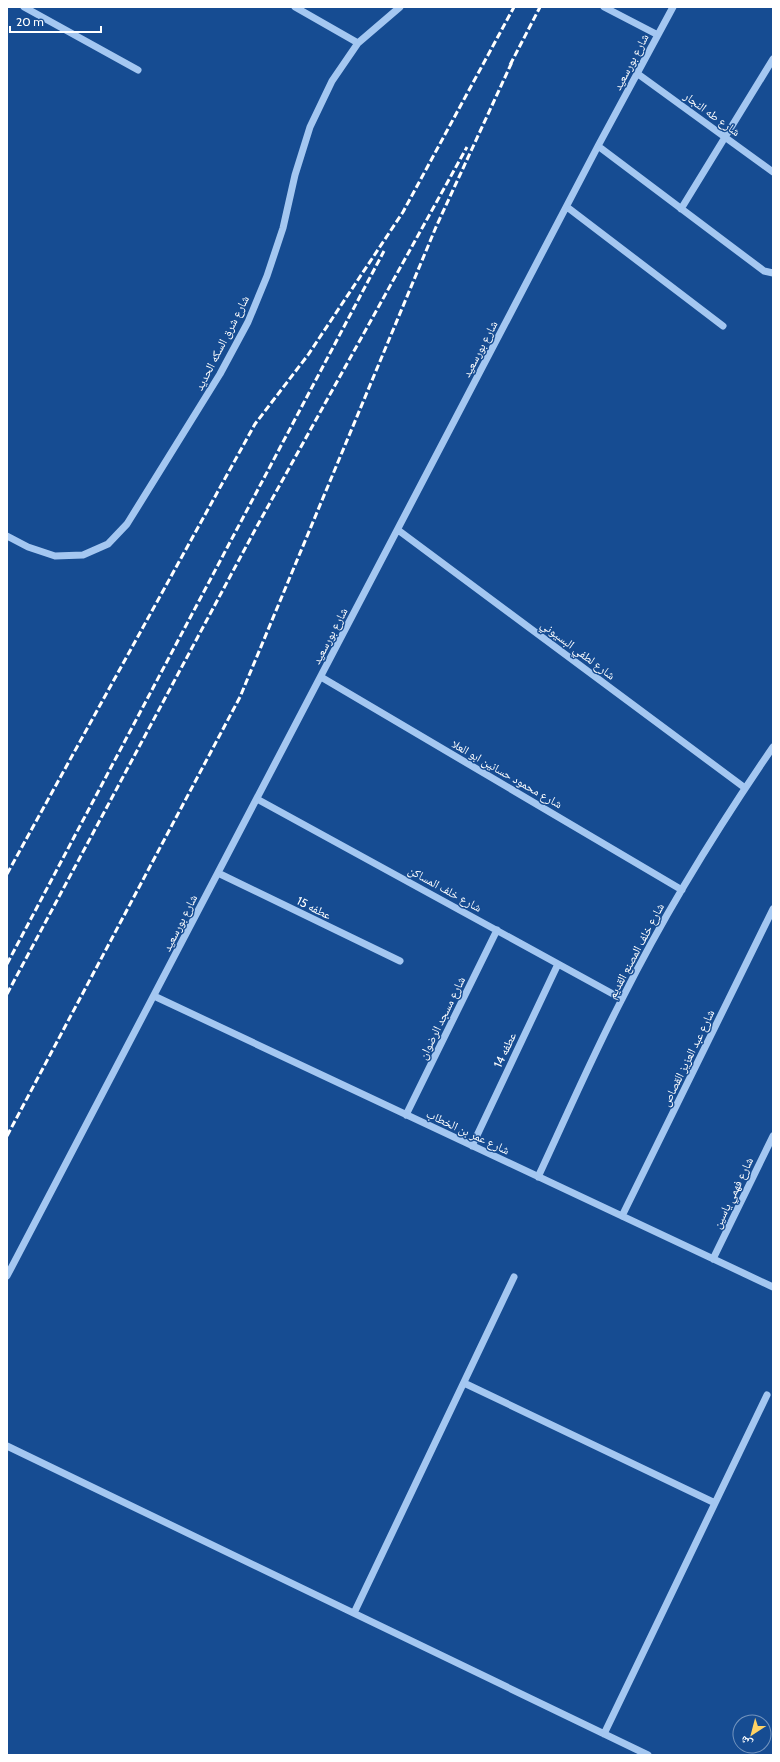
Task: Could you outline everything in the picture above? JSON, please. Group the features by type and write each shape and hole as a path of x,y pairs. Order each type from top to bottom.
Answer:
{"street":[{"path":"24,7 138,70"},
{"path":"295,7 358,43"},
{"name":"شارع شرق السكه الحديد","path":"7,536 28,547 55,556 83,555 108,544 127,524 220,374 248,322 267,276 283,228 295,175 310,127 332,81 358,43 400,7"},
{"path":"604,7 658,35"},
{"name":"شارع بورسعيد","path":"7,1276 598,146 673,7"},
{"path":"681,209 773,59"},
{"name":"شارع طه النجار","path":"638,74 773,172"},
{"path":"598,146 764,271 773,273"},
{"path":"567,206 723,326"},
{"name":"شارع لطفي البسيوني","path":"398,530 744,788"},
{"name":"شارع محمود حسانين ابو العلا","path":"321,677 682,890"},
{"name":"شارع خلف المصنع القديم","path":"538,1177 622,999 682,890 744,788 773,747"},
{"name":"شارع خلف المساكن","path":"257,799 622,999"},
{"name":"عطفه 15","path":"218,874 400,961"},
{"name":"شارع عبد العزيز القصاص","path":"622,1216 773,909"},
{"name":"شارع مسجد الرضوان","path":"406,1115 497,930"},
{"name":"عطفه 14","path":"472,1146 558,964"},
{"name":"شارع عمر بن الخطاب","path":"154,996 773,1287"},
{"name":"شارع فهمي ياسين","path":"713,1259 773,1136"},
{"path":"354,1613 514,1277"},
{"path":"464,1383 715,1503"},
{"path":"604,1734 767,1395"},
{"path":"7,1446 648,1755"}],"railway":[{"path":"7,874 255,424 308,355 403,212 514,7"},
{"path":"510,65 540,7"},
{"path":"7,1136 240,697 436,227 512,62"},
{"path":"7,994 256,528 467,147"},
{"path":"7,964 384,251"}]}
